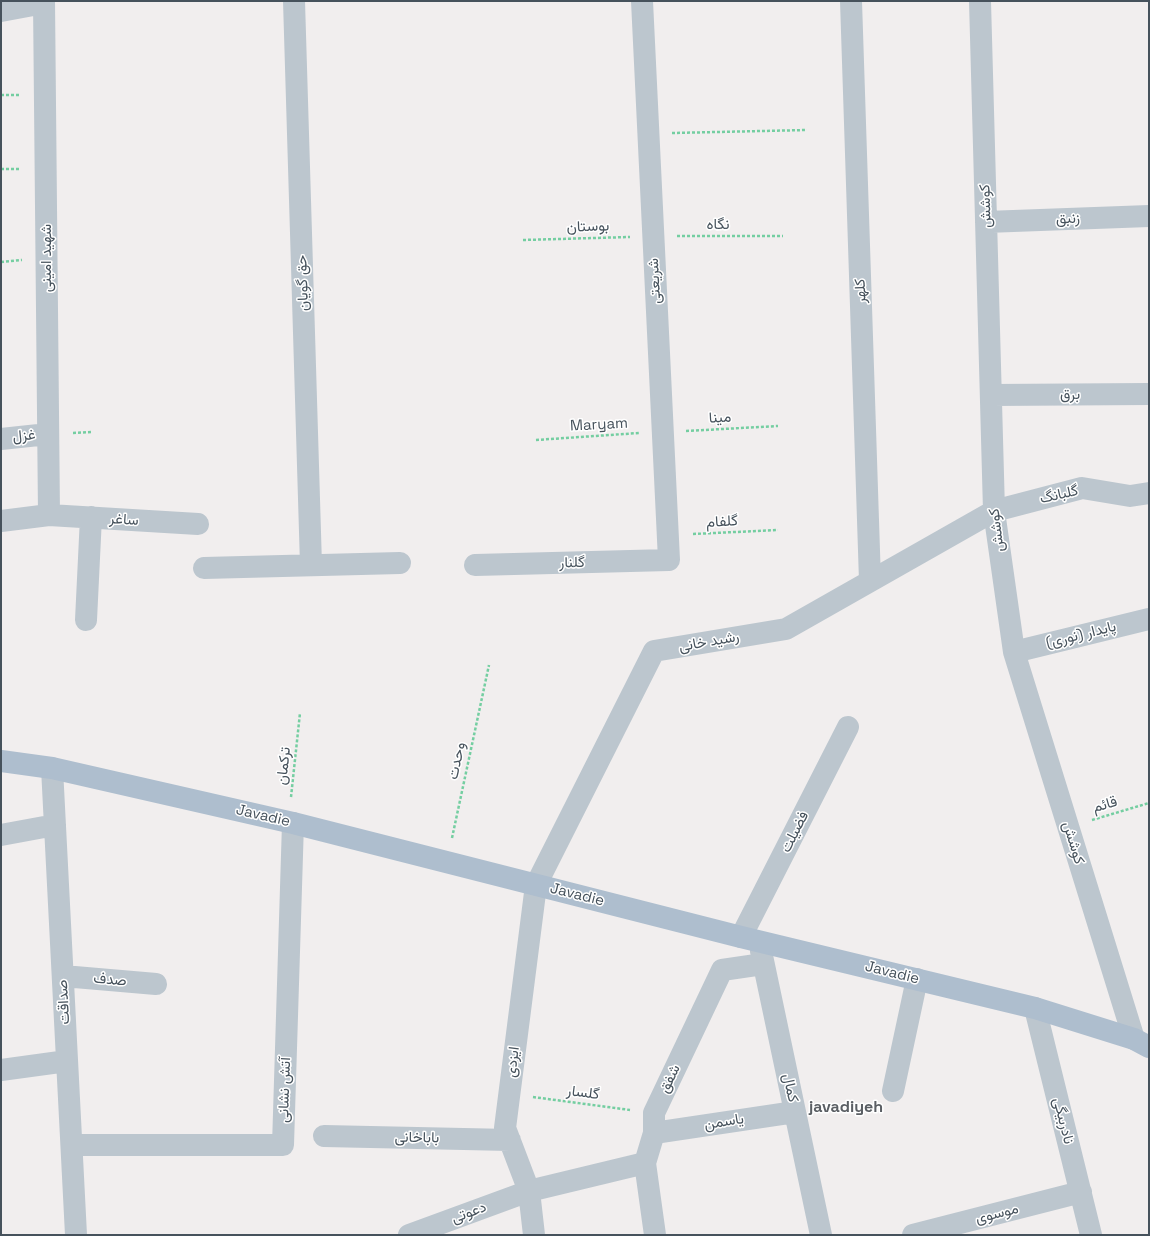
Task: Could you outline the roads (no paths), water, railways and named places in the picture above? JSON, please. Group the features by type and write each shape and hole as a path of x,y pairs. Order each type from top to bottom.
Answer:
{"main road":[{"name":"Javadie","path":"1,761 52,768 291,822 750,939 1035,1008 1142,1043"}],"street":[{"name":"حق گویان","path":"294,1 311,565"},
{"name":"شریعتی","path":"642,1 669,560"},
{"name":"کلهر","path":"851,1 870,581"},
{"name":"کوشش","path":"980,1 994,511 1014,652 1068,827 1142,1043"},
{"path":"1,11 44,2"},
{"name":"شهید امینی","path":"44,2 49,514"},
{"name":"زنبق","path":"986,222 1149,216"},
{"name":"برق","path":"991,395 1149,394"},
{"name":"غزل","path":"1,439 48,434"},
{"name":"گلبانگ","path":"994,511 1082,488 1130,496 1149,493"},
{"name":"رشید خانی","path":"536,885 654,651 786,629 994,511"},
{"name":"ساغر","path":"1,521 49,514 198,524"},
{"path":"86,620 91,517"},
{"name":"گلنار","path":"474,565 669,560"},
{"path":"204,568 400,563"},
{"name":"پایدار (نوری)","path":"1014,652 1149,618"},
{"name":"فضیلت","path":"750,939 848,727"},
{"name":"صداقت","path":"52,768 76,1235"},
{"name":"آتش نشانی","path":"72,1145 283,1145 291,822"},
{"path":"1,835 55,826"},
{"name":"ایزدی","path":"534,1235 529,1191 505,1128 536,885"},
{"name":"کمال","path":"750,939 764,964 821,1235"},
{"name":"شفق","path":"655,1235 645,1163 654,1123 722,970 764,964"},
{"name":"صدف","path":"63,976 156,984"},
{"path":"893,1090 917,979"},
{"name":"نادربیگی","path":"1035,1008 1091,1235"},
{"path":"1,1070 67,1061"},
{"name":"یاسمن","path":"654,1123 795,1112"},
{"name":"باباخانی","path":"324,1136 510,1140"},
{"name":"دعوتی","path":"409,1235 529,1191 645,1163"},
{"name":"موسوی","path":"913,1235 1081,1192"}],"district":[{"name":"javadiyeh","path":"846,1108"}]}
